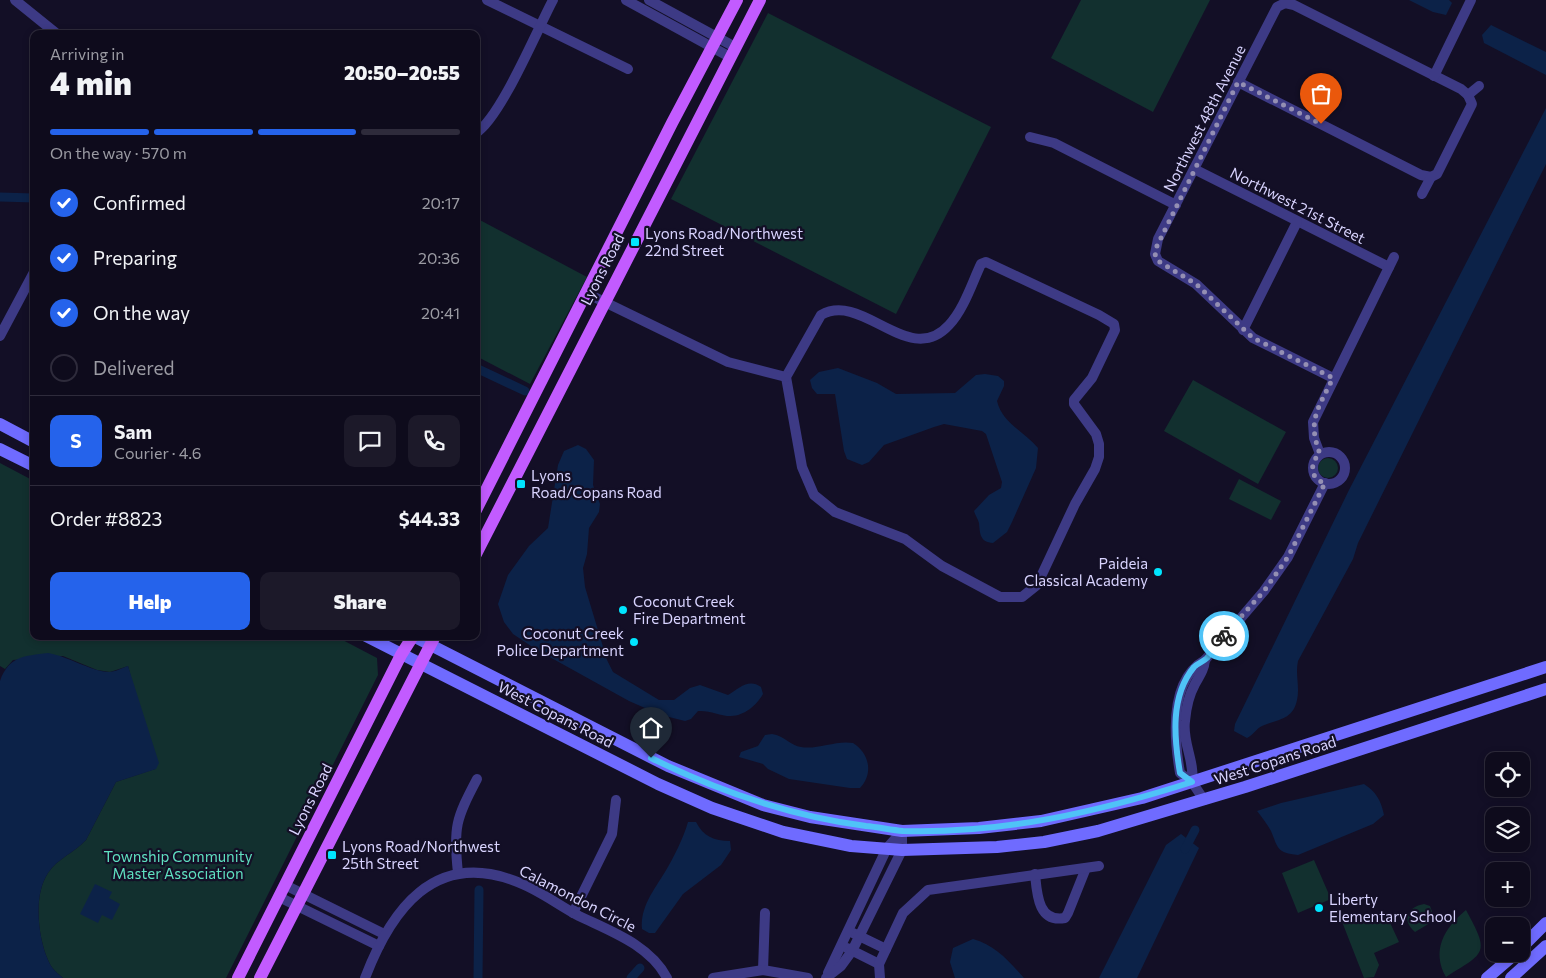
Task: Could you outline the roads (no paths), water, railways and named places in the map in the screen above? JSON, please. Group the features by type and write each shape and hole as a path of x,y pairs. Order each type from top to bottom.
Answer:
{"main road":[{"name":"Lyons Road","path":"480,502 737,0"},
{"name":"Lyons Road","path":"480,546 760,0"},
{"path":"0,424 30,440"},
{"path":"0,449 30,464"},
{"name":"West Copans Road","path":"373,640 658,784 712,808 783,832 851,846 902,850 997,848 1044,842 1098,831 1204,800 1546,689"},
{"name":"Lyons Road","path":"238,978 401,655 410,640"},
{"path":"260,978 432,641"},
{"name":"West Copans Road","path":"432,641 668,766 718,788 763,805 810,817 902,831 1006,827 1100,809 1192,782 1546,667"},
{"path":"1530,939 1546,923"},
{"path":"1511,978 1546,946"},
{"path":"1487,978 1506,962"}],"street":[{"path":"15,0 52,30"},
{"path":"487,0 628,69"},
{"path":"480,129 491,118 553,0"},
{"path":"626,0 733,52"},
{"path":"649,0 715,43"},
{"path":"1434,76 1471,0"},
{"path":"1238,82 1421,176 1431,177 1437,174 1472,104 1468,95 1434,76 1285,2"},
{"name":"Northwest 48th Avenue","path":"1243,330 1196,284 1165,267 1158,261 1155,254 1158,239 1238,82 1277,8 1285,2"},
{"path":"1468,95 1479,86"},
{"path":"1030,137 1054,143 1176,205"},
{"name":"Northwest 21st Street","path":"1194,169 1389,267"},
{"path":"1422,194 1431,177"},
{"path":"1297,222 1243,330 1253,338 1333,378"},
{"path":"1320,454 1314,438 1313,422 1394,257"},
{"path":"986,262 1099,315 1114,324 1115,330 1092,378 1074,400 1074,404 1096,434 1099,444 1097,463 1075,504 1046,570 1037,585 1022,597 1000,597 942,566 905,539 885,530 852,521 822,503 814,495 802,467 786,376 821,315 830,310 843,309 856,313 910,338 924,338 937,334 949,326 958,312 981,264 986,262"},
{"path":"0,336 30,280"},
{"path":"586,292 728,362 786,376"},
{"path":"1333,452 1342,458 1345,463 1345,469 1341,479 1330,484 1316,478 1312,469 1314,459 1320,454 1333,452"},
{"path":"1204,800 1192,782 1180,773 1175,742 1175,721 1178,705 1189,675 1196,665 1205,660 1264,591 1288,557 1325,483"},
{"path":"458,873 455,828 459,813 477,780"},
{"path":"573,913 612,834 616,800"},
{"path":"825,978 887,848 902,831"},
{"path":"825,978 841,966 852,951 902,850 902,831"},
{"path":"880,978 879,964 903,914 928,890 1099,866"},
{"path":"1035,874 1038,901 1041,908 1048,916 1057,919 1065,918 1068,913 1086,868"},
{"name":"Calamondon Circle","path":"365,978 384,934 409,900 424,887 458,873 487,873 516,881 573,913 632,942 663,969 667,978"},
{"path":"285,885 384,934"},
{"path":"280,897 379,946"},
{"path":"763,970 765,913"},
{"path":"849,930 886,949"},
{"path":"841,946 879,964"},
{"path":"712,978 763,970 808,978"}],"water":[{"path":"1409,0 1449,0 1452,3 1446,15 1433,12"},
{"path":"1491,25 1546,52 1546,75 1484,43 1482,35"},
{"path":"1546,108 1546,164 1358,543 1353,559 1298,661 1298,695 1295,707 1284,718 1260,727 1247,738 1234,731 1235,724 1349,490"},
{"path":"838,368 877,383 896,394 955,393 976,375 998,376 1004,381 1004,386 997,401 1000,409 1008,421 1038,448 1036,468 1007,532 993,543 985,541 981,537 979,523 974,511 989,495 1001,488 1002,482 986,434 982,431 944,424 884,445 869,462 862,465 847,459 835,394 817,394 812,388 810,380 819,372"},
{"path":"578,445 586,449 594,460 593,485 600,504 599,512 589,528 587,554 583,568 585,587 607,660 613,672 659,700 674,700 690,688 700,685 728,695 744,685 757,684 761,687 763,694 754,706 745,712 731,716 698,711 691,719 685,721 661,715 629,701 537,650 513,634 504,622 498,604 508,575 529,546 548,528 558,465 564,451"},
{"path":"48,653 109,672 128,666 159,763 156,769 116,782 86,840 56,863 43,882 39,904 42,940 49,963 63,978 0,978 0,681 8,666 18,659"},
{"path":"772,734 794,745 807,748 847,742 853,743 863,752 866,758 868,764 867,776 860,788 789,779 768,769 763,764 739,757 741,752 758,746 765,735"},
{"path":"1364,784 1377,797 1384,815 1373,824 1298,855 1286,853 1279,849 1269,828 1257,811 1281,803"},
{"path":"688,822 696,822 702,831 710,837 730,841 731,850 721,865 683,894 655,933 649,933 642,929 645,906 675,854"},
{"path":"1181,834 1199,848 1137,978 1099,978 1166,845"},
{"path":"95,884 112,892 109,898 120,904 112,920 102,915 98,923 80,914"},
{"path":"973,939 995,949 1024,978 955,978 950,962 953,948"}],"waterway":[{"path":"0,197 30,198"},
{"path":"480,370 525,391"},
{"path":"1185,849 1195,830"},
{"path":"478,978 479,890"},
{"path":"631,978 640,968"}],"place":[{"name":"Lyons Road/Northwest 22nd Street","path":"635,242"},
{"name":"Lyons Road/Copans Road","path":"521,484"},
{"name":"Paideia Classical Academy","path":"1158,572"},
{"name":"Coconut Creek Fire Department","path":"623,610"},
{"name":"Coconut Creek Police Department","path":"634,642"},
{"name":"Lyons Road/Northwest 25th Street","path":"332,855"},
{"name":"Liberty Elementary School","path":"1319,908"}],"park label":[{"name":"Township Community Master Association","path":"178,864"}]}
